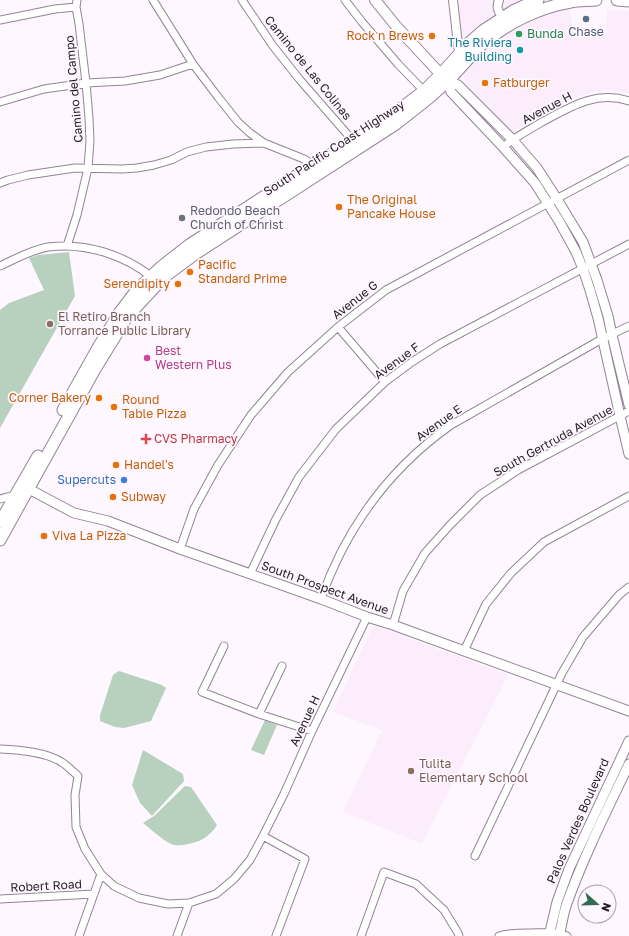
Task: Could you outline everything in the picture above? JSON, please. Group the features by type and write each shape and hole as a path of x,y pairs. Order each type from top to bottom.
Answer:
{"highway":[{"name":"South Pacific Coast Highway","path":"0,540 95,369 155,280 161,267 189,245 356,144 396,124 429,98 459,54 476,36 502,17 538,0"},
{"name":"South Pacific Coast Highway","path":"356,144 390,116 444,78 481,45 518,20 548,8 572,2 596,0"},
{"path":"617,0 629,1"},
{"path":"488,40 488,35 503,24 504,21 502,17"},
{"name":"South Pacific Coast Highway","path":"0,522 99,346 120,312 136,291 155,280"},
{"path":"79,397 77,393 96,360 99,346"}],"main road":[{"path":"375,0 396,26 444,78 451,92 503,146 535,183 567,236 583,269 598,318 629,454"},
{"path":"444,78 458,85 512,139 537,168 558,198 583,242 592,264 608,316 629,405"},
{"path":"15,495 28,490"},
{"name":"South Prospect Avenue","path":"28,490 74,513 108,520 180,549 629,711"},
{"name":"Palos Verdes Boulevard","path":"557,935 556,902 569,869 629,741"},
{"name":"Palos Verdes Boulevard","path":"557,935 575,881 629,764"}],"street":[{"path":"153,0 193,64 238,122 264,143 304,159 316,169"},
{"name":"Camino de Las Colinas","path":"242,0 273,46 300,80 356,144"},
{"path":"345,0 402,69 424,91"},
{"path":"453,0 459,54"},
{"path":"499,0 497,6 502,17"},
{"path":"0,20 76,4"},
{"name":"Camino del Campo","path":"67,246 77,215 88,168 90,141 86,83 76,4"},
{"path":"0,102 44,89 86,83 125,81 160,75 193,64"},
{"name":"Avenue H","path":"503,146 512,139 571,106 594,98 614,97 629,101"},
{"path":"0,183 52,170 75,168 138,168 171,160 186,152 206,147 264,143"},
{"name":"Avenue G","path":"180,549 194,509 218,465 251,415 288,372 338,327 386,290 629,160"},
{"name":"Avenue F","path":"250,574 276,519 299,477 336,429 385,382 440,344 629,244"},
{"path":"0,266 23,255 48,247 80,247 121,258 145,271 155,280"},
{"name":"Avenue E","path":"321,599 340,555 356,525 381,490 420,449 450,425 612,334 629,326"},
{"path":"338,327 385,382"},
{"name":"South Gertruda Avenue","path":"393,625 403,591 425,553 450,524 480,495 518,470 629,412"},
{"path":"0,499 15,495"},
{"path":"464,651 486,604 511,573 544,542 629,496"},
{"path":"475,856 562,673 583,637 619,595 629,587"},
{"name":"Avenue H","path":"0,749 21,750 52,758 64,764 78,776 75,795 76,827 85,849 101,874 114,886 139,898 168,904 189,903 216,894 234,879 250,860 263,836 366,617"},
{"path":"224,646 202,692 259,714 312,731"},
{"path":"259,714 282,666"},
{"path":"263,836 305,859 276,936"},
{"path":"361,936 384,872 416,884 444,910 459,936"},
{"path":"79,936 101,874"},
{"name":"Robert Road","path":"0,899 94,894"},
{"path":"177,936 189,903"},
{"path":"499,936 507,934 557,935"}],"shaded area":[{"path":"459,0 569,0 573,32 606,29 607,10 629,11 629,93 610,90 596,91 576,97 511,132 464,80"},
{"name":"Tulita Elementary School","path":"373,626 508,675 422,844 343,812 382,730 333,712"}],"green space":[{"path":"69,252 75,296 0,428 0,310 9,303 44,290 29,258 38,255"},
{"path":"119,671 162,685 166,688 151,721 124,728 115,727 100,721 100,715 113,675"},
{"path":"265,720 277,725 264,755 251,750"},
{"path":"143,750 183,774 184,781 152,816 140,803 132,785"},
{"path":"185,786 191,787 217,825 207,837 203,839 194,843 174,845 164,840 143,823 154,816"}],"place":[{"name":"Chase","path":"586,19"},
{"name":"Bunda","path":"519,34"},
{"name":"Rock n Brews","path":"432,36"},
{"name":"The Riviera Building","path":"520,50"},
{"name":"Fatburger","path":"485,83"},
{"name":"The Original Pancake House","path":"339,207"},
{"name":"Redondo Beach Church of Christ","path":"182,218"},
{"name":"Pacific Standard Prime","path":"190,272"},
{"name":"Serendipity","path":"178,284"},
{"name":"El Retiro Branch Torrance Public Library","path":"50,324"},
{"name":"Best Western Plus","path":"147,358"},
{"name":"Corner Bakery","path":"99,398"},
{"name":"Round Table Pizza","path":"114,407"},
{"name":"CVS Pharmacy","path":"146,439"},
{"name":"Handel's","path":"116,465"},
{"name":"Supercuts","path":"124,480"},
{"name":"Subway","path":"113,497"},
{"name":"Viva La Pizza","path":"44,536"},
{"name":"Tulita Elementary School","path":"411,771"}]}
